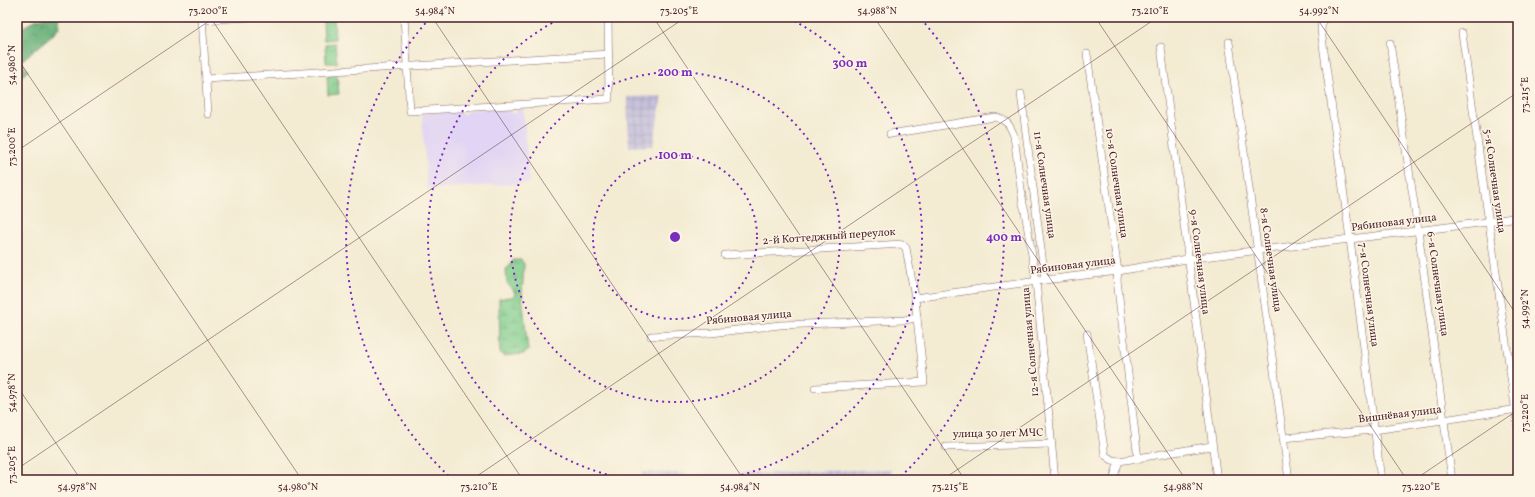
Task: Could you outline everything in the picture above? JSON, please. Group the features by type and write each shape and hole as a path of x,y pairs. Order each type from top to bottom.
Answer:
{"street":[{"path":"208,114 202,18 249,17"},
{"path":"404,17 410,111 610,99 608,17"},
{"name":"7-я Солнечная улица","path":"1322,17 1321,30 1381,480"},
{"name":"5-я Солнечная улица","path":"1462,32 1488,222 1517,409 1518,427"},
{"name":"8-я Солнечная улица","path":"1229,42 1289,480"},
{"name":"6-я Солнечная улица","path":"1390,43 1418,230 1452,480"},
{"name":"9-я Солнечная улица","path":"1160,47 1217,480"},
{"path":"206,79 609,54"},
{"name":"10-я Солнечная улица","path":"1086,54 1118,271 1117,280 1138,458"},
{"name":"11-я Солнечная улица","path":"1021,94 1045,280"},
{"name":"12-я Солнечная улица","path":"890,134 995,117 1004,119 1010,125 1014,136 1023,204 1036,281 1055,480"},
{"name":"Рябиновая улица","path":"915,298 1118,271 1188,259 1518,217"},
{"name":"2-й Коттеджный переулок","path":"725,255 902,244 906,248 915,298"},
{"path":"815,388 924,382 915,298"},
{"name":"Рябиновая улица","path":"651,336 711,333 780,325 904,320 917,318"},
{"path":"1087,334 1105,456 1112,460 1119,461 1212,446"},
{"name":"Вишнёвая улица","path":"1283,438 1374,430 1444,421 1517,409"},
{"name":"улица 30 лет МЧС","path":"946,447 1051,444"},
{"path":"1113,480 1119,461"}],"shaded area":[{"path":"662,96 653,146 629,147 627,97"},
{"path":"520,107 523,107 529,183 427,189 422,113 459,111 464,114 470,110 507,108 511,113 515,113"},
{"path":"891,469 891,480 643,480 642,472 726,474"}],"green space":[{"path":"46,17 58,17 60,26 51,37 21,61 28,71 17,80 17,31 35,20"},
{"path":"334,20 335,39 324,40 323,21"},
{"path":"335,43 337,63 326,63 325,44"},
{"path":"337,75 339,94 328,95 327,76"},
{"path":"513,260 521,260 524,264 522,295 528,351 523,354 503,356 500,353 499,299 512,297 515,295 514,291 507,283 506,269 510,266"}]}
